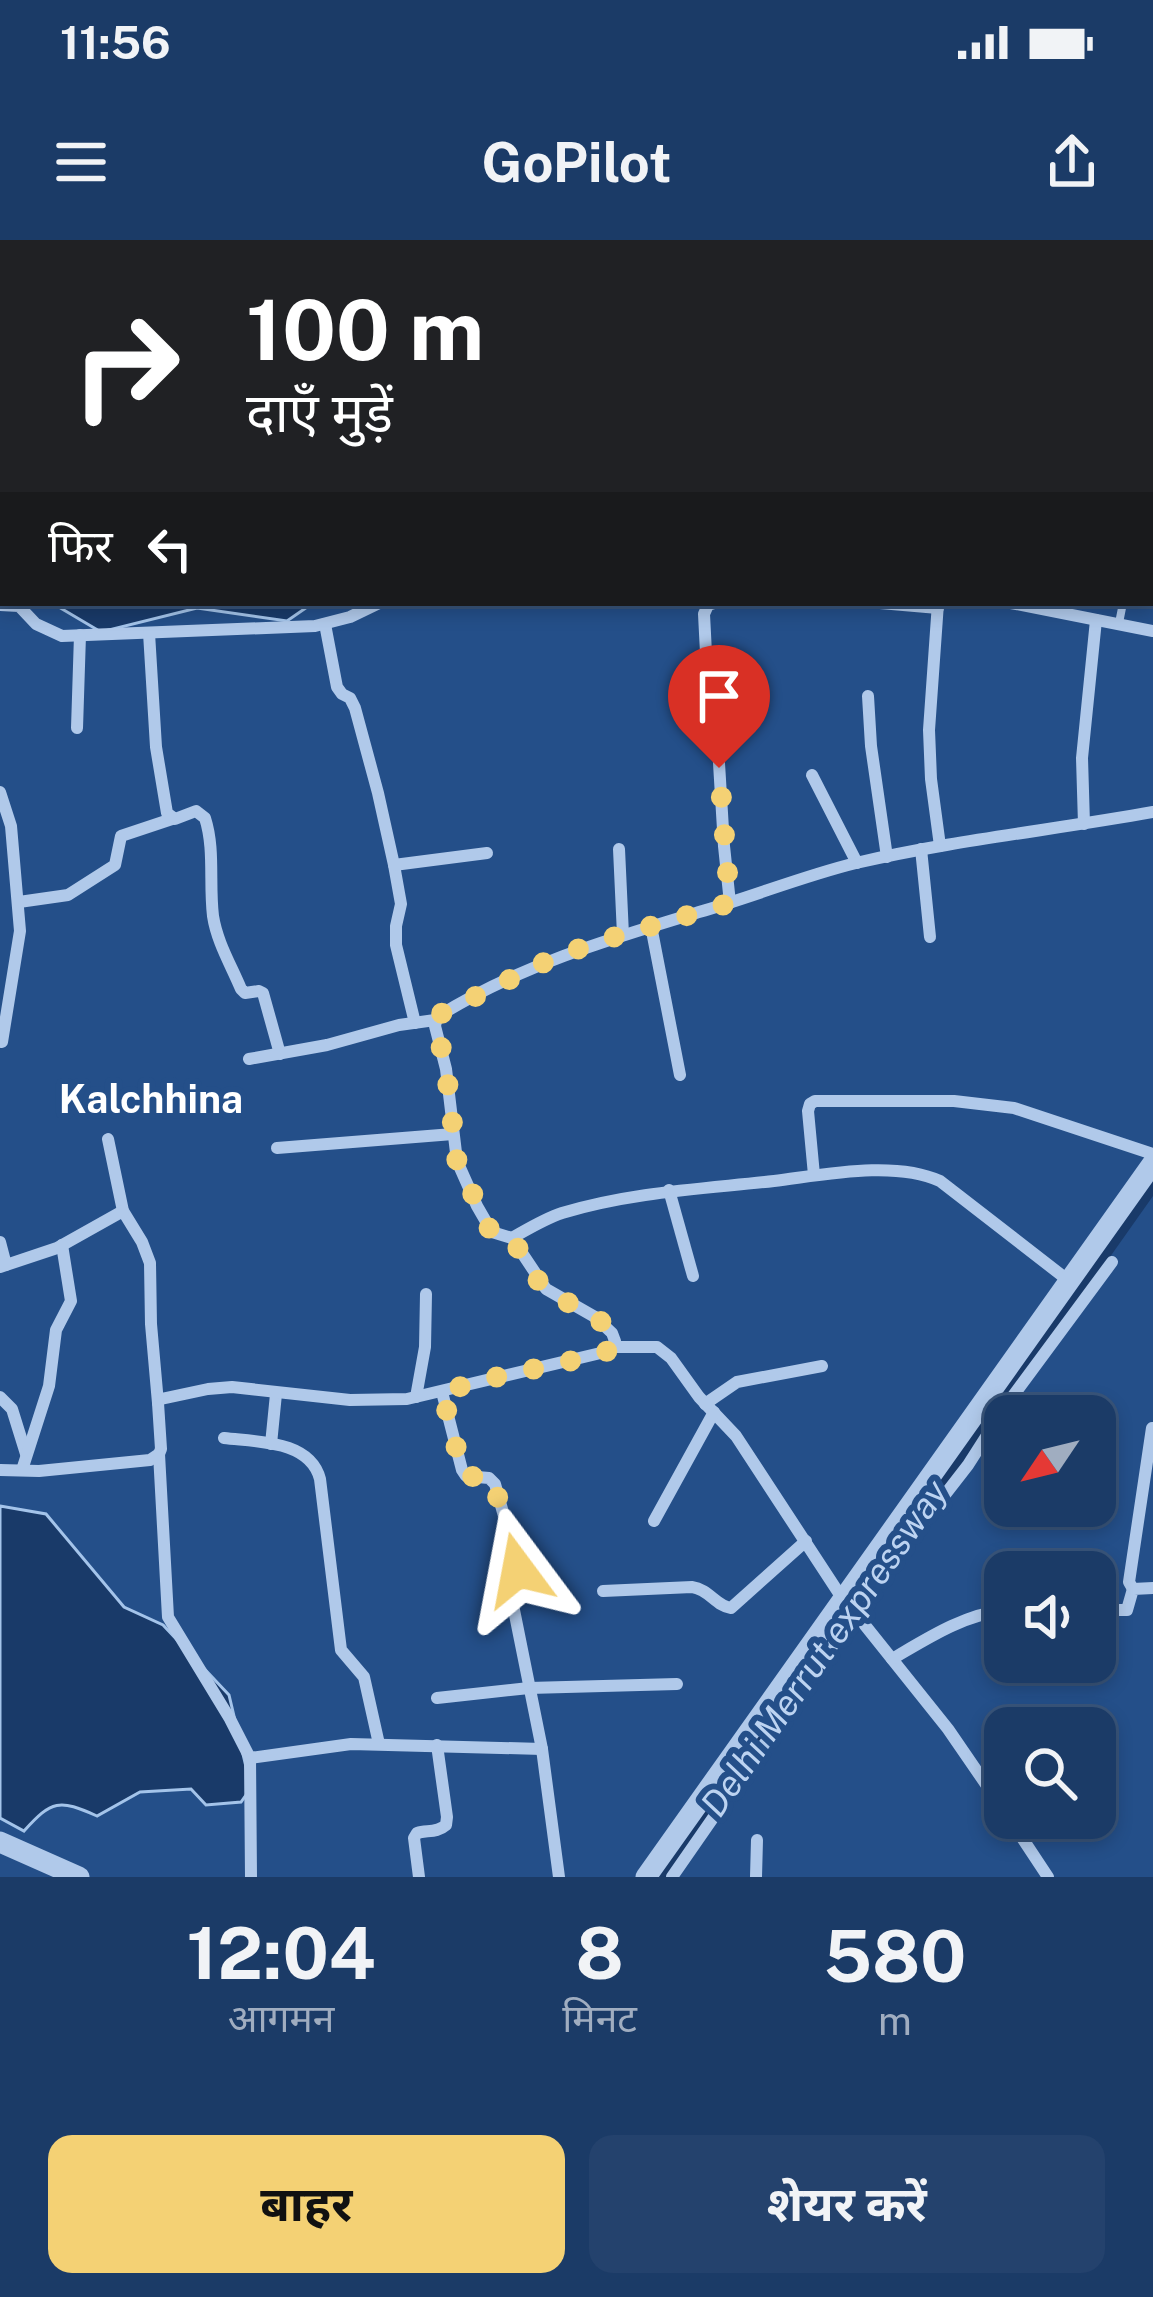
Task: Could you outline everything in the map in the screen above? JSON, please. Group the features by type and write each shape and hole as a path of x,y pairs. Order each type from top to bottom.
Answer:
{"street":[{"path":"19,606 53,634 80,635 325,624 373,606"},
{"path":"706,652 708,606"},
{"path":"938,606 928,730 940,846"},
{"path":"1026,606 1153,631"},
{"path":"1084,824 1082,758 1096,620"},
{"path":"325,624 337,687 355,708 379,793 400,904 396,945 415,1023"},
{"path":"149,633 159,778 172,819"},
{"path":"77,728 80,635"},
{"path":"868,696 886,857"},
{"path":"717,730 730,903"},
{"path":"812,775 857,863"},
{"path":"0,792 11,826 19,902 18,952 2,1042"},
{"path":"249,1060 435,1020 551,959 857,863 1153,812"},
{"path":"19,902 68,895 115,865 121,836 202,813 210,842 216,930 241,989 245,993 262,991 280,1054"},
{"path":"620,849 622,935"},
{"path":"921,849 930,938"},
{"path":"394,866 488,853"},
{"path":"651,926 680,1075"},
{"path":"435,1020 457,1161 495,1234 512,1238 556,1215 635,1195 882,1171 927,1175 952,1189 1069,1281"},
{"path":"672,1877 1153,1158 1014,1108 954,1101 815,1102 808,1111 814,1175"},
{"path":"277,1148 453,1134"},
{"path":"108,1139 123,1210 150,1263 168,1616 250,1758 251,1877"},
{"path":"669,1190 693,1276"},
{"path":"0,1243 3,1266 62,1245 123,1210"},
{"path":"512,1238 546,1289 605,1325 614,1347"},
{"path":"24,1462 52,1372 56,1330 71,1300 62,1245"},
{"path":"646,1877 849,1606 968,1465 1112,1262"},
{"path":"416,1397 426,1294"},
{"path":"158,1403 167,1397 221,1388 363,1401 416,1397 602,1354 614,1347 664,1351 736,1436 849,1606 984,1782"},
{"path":"654,1521 710,1408 736,1382 821,1366"},
{"path":"442,1392 462,1470 472,1478 489,1478 499,1495 516,1559 513,1605 542,1749 559,1877"},
{"path":"271,1444 276,1394"},
{"path":"0,1397 12,1409 24,1462"},
{"path":"1116,1610 1126,1610 1133,1589 1129,1582 1152,1428"},
{"path":"224,1438 271,1444 300,1453 316,1465 341,1650 364,1677 380,1744"},
{"path":"0,1470 24,1462 143,1462 159,1454"},
{"path":"604,1591 699,1587 731,1608 806,1541"},
{"path":"1133,1589 1153,1588"},
{"path":"892,1659 949,1627 984,1614"},
{"path":"437,1698 529,1688 676,1684"},
{"path":"250,1758 351,1744 542,1749"},
{"path":"419,1877 413,1838 416,1833 446,1826 437,1745"},
{"path":"1023,1839 1048,1877"},
{"path":"756,1877 757,1840"},
{"path":"0,1842 80,1877"}],"lane":[{"path":"1119,625 1122,606"}],"water":[{"path":"57,606 309,606 287,621 197,608 101,632"},
{"path":"0,1506 46,1514 124,1607 163,1625 229,1695 251,1788 241,1802 206,1805 191,1789 140,1792 97,1816 65,1805 49,1808 24,1831 0,1818"}],"waterway":[{"name":"Delhi Merrut expressway","path":"872,1581 1153,1183"},
{"name":"Delhi Merrut expressway","path":"662,1877 823,1649"}],"district":[{"name":"Kalchhina","path":"151,1099"}],"route":[{"path":"518,1570 494,1484 489,1478 466,1476 462,1470 442,1392 602,1354 615,1341 595,1317 546,1289 512,1238 489,1228 457,1161 435,1020 551,959 730,903 719,768"}]}
